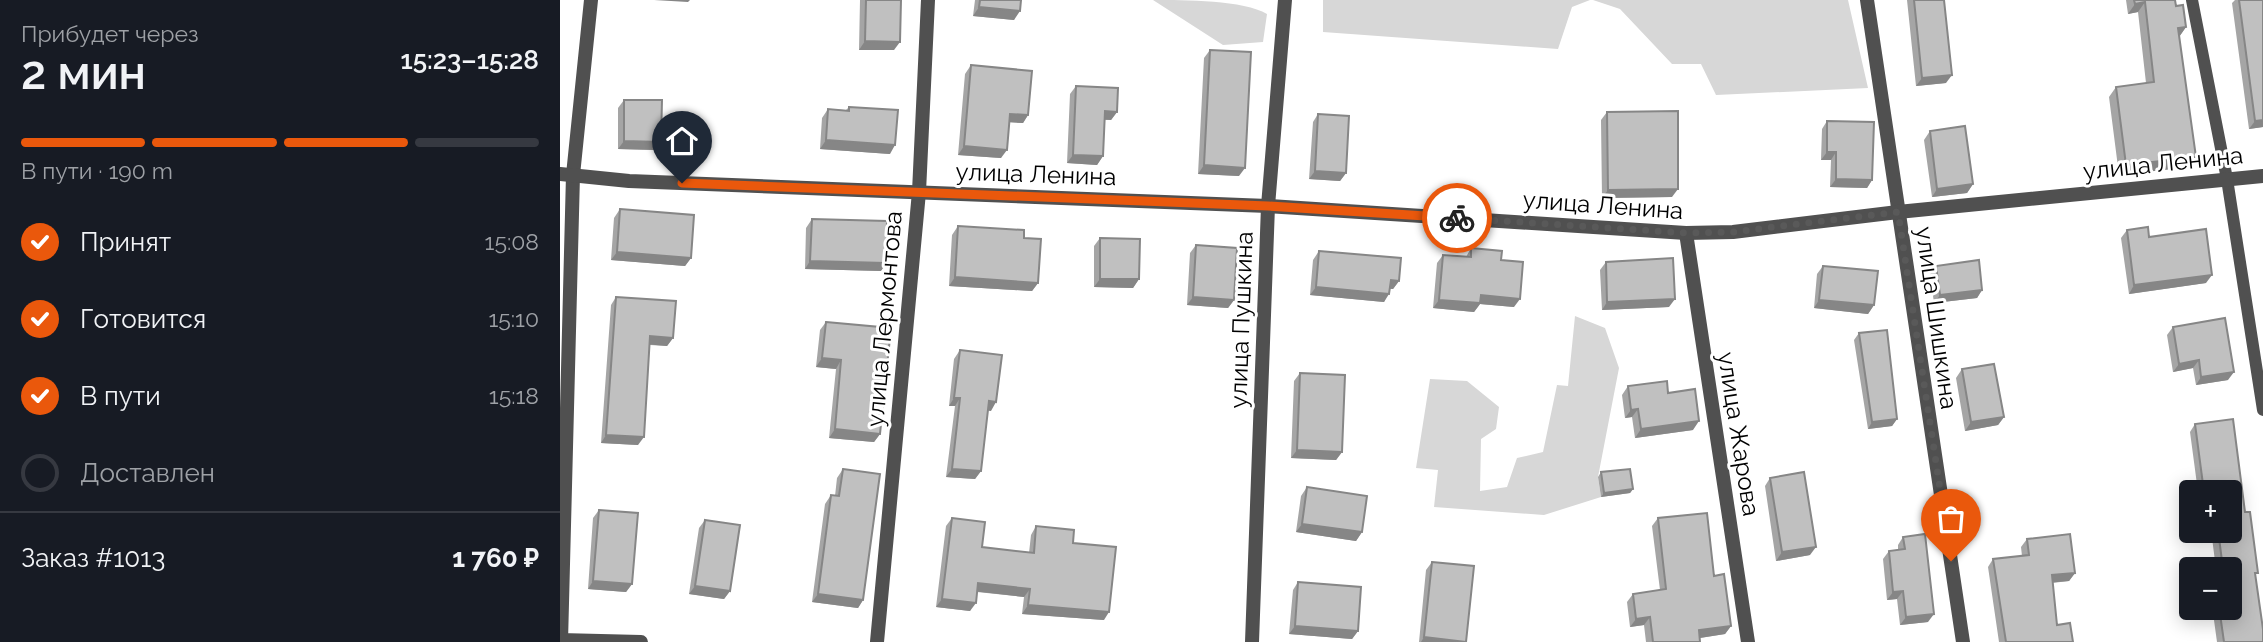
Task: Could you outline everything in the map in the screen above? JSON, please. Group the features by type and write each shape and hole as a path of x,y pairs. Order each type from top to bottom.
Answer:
{"street":[{"path":"591,0 567,174 561,641 641,642"},
{"name":"улица Лермонтова","path":"877,642 919,192 928,0"},
{"name":"улица Пушкина","path":"1252,642 1268,206 1285,0"},
{"name":"улица Шишкина","path":"1867,0 1962,642"},
{"name":"улица Ленина","path":"567,174 629,181 1268,206 1686,233 1733,232 1898,212 2263,176"},
{"name":"улица Жарова","path":"1686,233 1748,642"}],"lane":[{"path":"2192,0 2227,179 2263,410"}],"shaded area":[{"path":"1153,0 1213,2 1257,9 1267,14 1263,42 1223,45"},
{"path":"1323,0 1590,0 1572,7 1558,49 1323,32"},
{"path":"1593,0 1848,0 1868,88 1716,95 1701,64 1672,64 1620,9"},
{"path":"1575,316 1605,328 1619,368 1598,477 1601,497 1544,515 1434,507 1438,470 1416,468 1430,379 1467,381 1499,407 1496,429 1481,439 1480,491 1507,487 1517,458 1543,452 1557,385 1568,386"}],"building":[{"path":"866,0 901,0 900,42 865,41"},
{"path":"980,0 1021,0 1020,11 979,7"},
{"path":"1914,0 1944,0 1952,75 1922,78"},
{"path":"2134,0 2175,0 2176,6 2183,5 2186,27 2178,28 2196,157 2126,165 2116,87 2154,82 2145,2 2135,4"},
{"path":"2239,0 2263,0 2263,120 2255,121"},
{"path":"1210,50 1251,52 1245,168 1204,165"},
{"path":"971,65 1032,71 1028,115 1010,114 1007,150 964,146"},
{"path":"1076,86 1118,88 1117,112 1105,111 1103,156 1073,155"},
{"path":"624,100 662,100 661,142 624,141"},
{"path":"849,107 898,110 895,145 826,140 828,109 849,111"},
{"path":"1678,111 1678,189 1608,190 1607,112"},
{"path":"1318,114 1349,116 1346,173 1315,171"},
{"path":"1827,121 1874,122 1872,180 1836,179 1836,152 1827,152"},
{"path":"1965,126 1973,184 1937,189 1930,131"},
{"path":"620,209 694,215 691,258 617,252"},
{"path":"812,219 887,221 886,263 810,261"},
{"path":"958,226 1024,230 1024,238 1041,239 1038,283 955,277"},
{"path":"2148,227 2149,237 2206,229 2212,275 2134,285 2127,230"},
{"path":"1100,238 1140,239 1139,279 1100,279"},
{"path":"1196,245 1237,248 1234,300 1193,297"},
{"path":"1471,248 1502,251 1501,260 1523,262 1520,299 1481,295 1480,303 1439,300 1443,255 1471,257"},
{"path":"1319,251 1401,258 1399,281 1391,280 1389,294 1316,287"},
{"path":"1673,258 1675,299 1607,302 1606,262"},
{"path":"1979,260 1982,290 1940,295 1936,266"},
{"path":"1823,266 1878,271 1874,305 1819,300"},
{"path":"616,297 676,301 673,338 650,336 644,437 606,435"},
{"path":"2225,318 2234,372 2201,377 2199,360 2179,364 2173,327"},
{"path":"826,322 891,328 880,434 835,429 841,360 822,358"},
{"path":"1887,330 1897,419 1872,422 1859,333"},
{"path":"960,350 1002,355 996,402 989,401 981,471 952,469 960,398 954,398"},
{"path":"1994,364 2004,417 1971,422 1962,369"},
{"path":"1300,373 1345,375 1342,452 1297,450"},
{"path":"1667,381 1668,393 1695,389 1699,421 1641,429 1638,409 1631,410 1628,386"},
{"path":"2233,419 2241,480 2202,480 2195,424"},
{"path":"843,469 880,474 863,600 818,594 831,495 839,496"},
{"path":"1630,469 1633,489 1604,493 1601,472"},
{"path":"1804,472 1816,547 1782,552 1770,478"},
{"path":"1307,487 1367,496 1362,532 1302,524"},
{"path":"2242,489 2245,512 2250,512 2263,642 2224,642 2221,620 2242,620 2242,557 2221,557 2220,543 2242,543"},
{"path":"599,510 638,513 632,584 593,581"},
{"path":"1707,513 1714,576 1724,574 1731,626 1699,630 1700,642 1653,642 1650,617 1636,619 1633,594 1666,589 1658,518"},
{"path":"952,518 985,522 982,547 1034,553 1036,526 1074,530 1073,543 1116,547 1109,612 1028,605 1030,589 978,583 976,603 942,599"},
{"path":"705,520 740,525 730,591 695,586"},
{"path":"1925,534 1934,614 1906,617 1903,591 1893,592 1889,551 1905,549 1903,537"},
{"path":"2070,534 2075,573 2052,575 2057,625 2070,623 2073,642 2006,642 1993,559 2029,555 2027,539"},
{"path":"1432,562 1474,566 1466,642 1424,637"},
{"path":"1298,582 1361,587 1358,631 1295,626"}],"way so far":[{"path":"1457,218 1686,233 1733,232 1898,212 1951,561"}],"route":[{"path":"682,183 1268,206 1457,218"}]}
